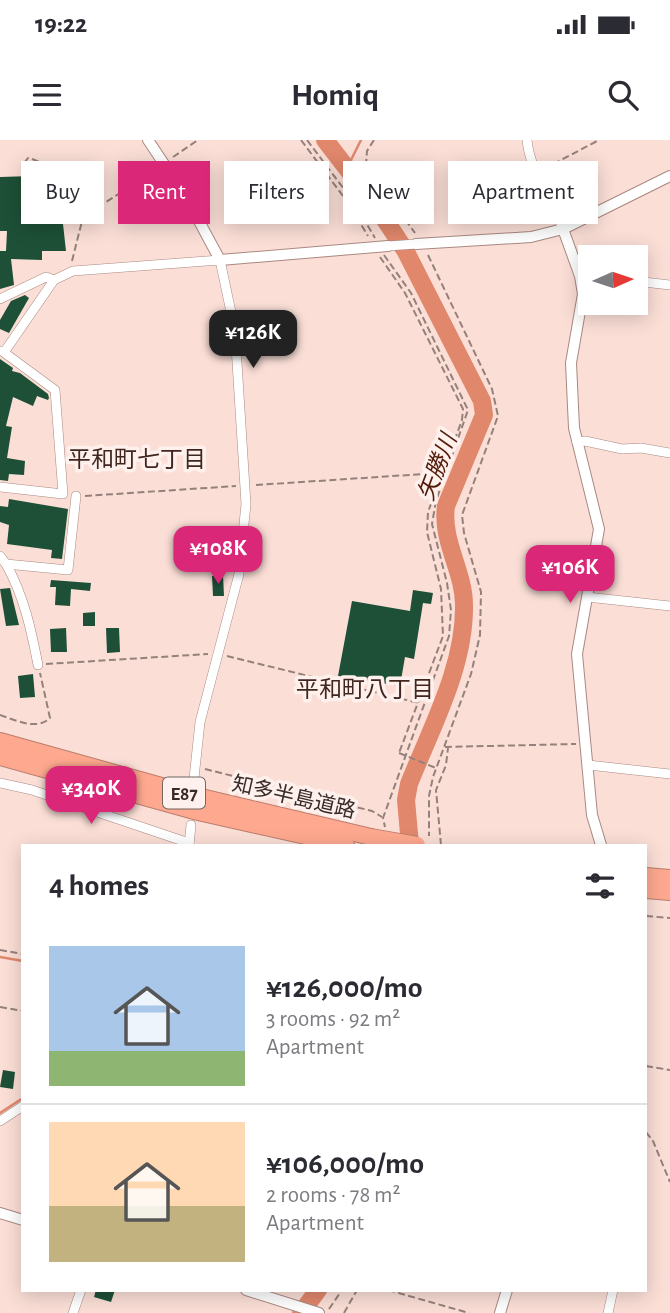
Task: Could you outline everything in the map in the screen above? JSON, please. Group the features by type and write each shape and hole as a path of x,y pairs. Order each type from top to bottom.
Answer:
{"highway":[{"name":"知多半島道路","path":"0,741 201,797 423,841"},
{"name":"知多半島道路","path":"0,757 198,812 342,844"},
{"path":"0,766 10,769 24,764"},
{"path":"647,876 670,878"},
{"path":"647,890 670,892"}],"street":[{"path":"148,140 162,161"},
{"path":"527,140 533,161"},
{"path":"0,488 63,494 55,390 3,351 54,279 73,271 381,246 531,237 563,229 670,176"},
{"path":"194,778 200,722 243,546 246,485 235,331 220,260 199,224"},
{"path":"561,224 578,261"},
{"path":"0,299 46,277 54,279"},
{"path":"648,282 670,285"},
{"path":"580,315 571,363 577,442 599,529 577,654 593,815 601,844"},
{"path":"577,442 670,453"},
{"path":"3,560 68,570 75,496"},
{"path":"3,560 20,589 38,665"},
{"path":"587,597 670,606"},
{"path":"588,765 670,774"},
{"path":"0,783 32,790 189,844 191,825"},
{"path":"0,1121 21,1107"},
{"path":"0,1213 21,1219"},
{"path":"73,1313 80,1292"},
{"path":"252,1292 319,1313"},
{"path":"500,1313 506,1292"},
{"path":"608,1313 613,1292"}],"path":[{"path":"168,161 198,140"},
{"path":"300,140 381,246 463,408 462,420 440,473 428,512 427,532 441,589 443,636 420,704 399,753 436,768"},
{"path":"307,140 353,201 411,293 468,410 436,501 432,524 447,583 451,610 449,636 378,832"},
{"path":"559,161 599,140"},
{"path":"372,141 367,151 366,165 419,244 498,407 496,425 462,515 464,533 479,583 481,616 477,653 436,768 423,841"},
{"path":"73,271 76,237 81,224"},
{"path":"75,496 440,473"},
{"path":"0,715 29,724 45,723 50,718 38,665 217,654 420,704"},
{"path":"444,747 586,743"},
{"path":"441,844 436,790 446,765 448,747"},
{"path":"194,766 372,811 383,818"},
{"path":"647,916 670,918"},
{"path":"0,950 21,954"},
{"path":"0,1007 21,1011"},
{"path":"647,1066 670,1070"},
{"path":"647,1133 653,1140 670,1182"},
{"path":"326,1313 341,1292"},
{"path":"344,1313 357,1292"},
{"path":"395,1292 469,1313"}],"building":[{"path":"21,176 21,224 63,224 66,251 42,251 42,260 11,259 14,285 0,289 0,251 6,251 7,231 0,231 0,177"},
{"path":"25,295 29,298 9,333 0,329 0,320 11,301"},
{"path":"0,359 13,368 12,371 20,373 48,394 49,398 48,400 37,396 33,406 13,397 6,426 12,427 7,458 25,461 24,475 9,474 8,481 0,480"},
{"path":"9,499 68,509 62,559 51,558 52,550 7,544 9,525 0,522 0,506 8,507"},
{"path":"223,575 224,596 213,596 212,576"},
{"path":"51,580 91,583 90,591 71,589 70,606 55,605 56,587 50,587"},
{"path":"10,588 19,625 6,626 0,589"},
{"path":"413,590 433,593 431,604 423,603 414,659 405,657 400,686 338,676 352,601 410,611"},
{"path":"95,612 95,626 83,626 83,613"},
{"path":"66,628 67,652 51,652 50,629"},
{"path":"106,628 119,628 120,652 107,653"},
{"path":"33,674 35,697 20,698 18,676"},
{"path":"3,1070 15,1072 13,1089 0,1087"},
{"path":"95,1292 114,1292 111,1302 94,1297"}],"waterway":[{"name":"矢勝川","path":"325,140 376,206 405,250 482,401 484,415 446,506 449,544 463,592 463,628 453,674 409,784 406,800 410,844"},
{"path":"350,161 361,140"},
{"path":"0,957 21,961"},
{"path":"0,1113 21,1099"},
{"name":"矢勝川","path":"301,1313 317,1292"}],"district":[{"name":"平和町七丁目","path":"137,459"},
{"name":"平和町八丁目","path":"365,689"}]}
